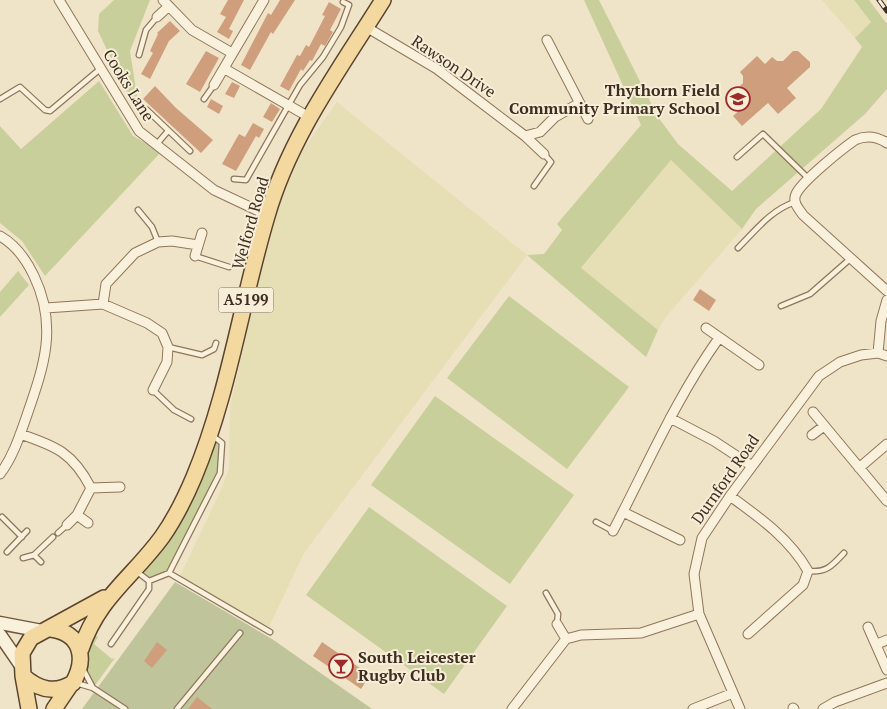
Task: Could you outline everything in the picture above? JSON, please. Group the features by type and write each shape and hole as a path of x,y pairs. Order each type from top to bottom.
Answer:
{"main road":[{"name":"Welford Road","path":"81,656 91,622 108,596 163,536 194,478 220,405 267,215 280,180 310,117 383,0"},
{"name":"Welford Road","path":"46,630 108,596"},
{"path":"30,709 23,672 22,653 31,638 46,630 61,630 72,636 81,656 72,683 54,709"},
{"path":"23,672 36,686 50,690 64,688 72,683"}],"street":[{"name":"Cooks Lane","path":"59,0 139,131 214,190 267,215"},
{"path":"214,85 264,0"},
{"path":"157,17 166,3 192,30 232,53"},
{"name":"Rawson Drive","path":"366,27 437,69 524,136 544,154"},
{"path":"547,40 578,104 588,119"},
{"path":"225,69 310,117"},
{"path":"524,136 540,132 555,117 578,104"},
{"path":"887,143 875,137 863,136 855,140 809,179 796,194 795,202 803,215 887,291"},
{"path":"195,256 202,234"},
{"path":"0,236 25,258 39,287 46,308 48,341 39,380 20,434 10,459 0,472"},
{"path":"103,304 106,284 135,253 158,242 172,241 198,245"},
{"path":"883,354 881,321 887,300"},
{"path":"46,308 103,304 147,323 162,333 168,347 167,362 153,390"},
{"path":"706,328 759,365"},
{"path":"613,531 670,418 700,365 719,338"},
{"name":"Durnford Road","path":"740,709 699,614 695,592 697,556 702,538 730,496 819,376 840,362 883,354"},
{"path":"813,412 887,501"},
{"path":"670,418 714,441 752,466"},
{"path":"812,435 824,426"},
{"path":"20,434 53,445 69,455 83,473 91,488"},
{"path":"860,468 887,444"},
{"path":"91,488 120,487"},
{"path":"67,525 77,515 91,488"},
{"path":"730,496 768,523 801,557 808,570 803,585 748,634"},
{"path":"623,512 680,540"},
{"path":"77,515 88,524"},
{"path":"512,709 566,639 588,634 641,633 699,614"},
{"path":"0,623 46,630"},
{"path":"558,624 566,639"},
{"path":"868,627 887,670"},
{"path":"0,635 23,672"},
{"path":"877,644 887,640"},
{"path":"823,709 835,702 887,683"},
{"path":"693,709 733,693"}],"lane":[{"path":"234,179 246,180 300,85 323,57 341,27 349,6 343,2"},
{"path":"138,55 146,30 157,17"},
{"path":"0,100 20,88 44,110 50,111 100,69"},
{"path":"204,99 214,85"},
{"name":"Cooks Lane","path":"147,110 190,151"},
{"path":"156,145 168,131"},
{"path":"737,157 763,134 809,179"},
{"path":"534,186 551,162 544,154"},
{"path":"738,248 772,213 782,206 795,202"},
{"path":"138,210 152,227 158,242"},
{"path":"195,256 229,267"},
{"path":"781,306 810,294 850,259"},
{"path":"168,347 202,355 214,350 216,343"},
{"path":"153,390 174,410 191,420"},
{"path":"149,581 169,574 220,473 222,443 210,434"},
{"path":"2,517 22,537"},
{"path":"596,522 613,531"},
{"path":"58,532 67,525"},
{"path":"7,552 27,531"},
{"path":"23,558 34,555 53,537"},
{"path":"808,570 819,572 830,568 844,553"},
{"path":"34,555 41,562"},
{"path":"111,644 150,589 149,581 134,569"},
{"path":"169,574 270,632"},
{"path":"546,593 558,614 558,624"},
{"path":"178,709 240,633"},
{"path":"81,656 93,688"},
{"path":"72,683 93,688 126,709"}],"shaded area":[{"path":"822,0 854,0 871,22 855,38"},
{"path":"337,102 527,255 304,553 269,627 180,576 229,469 230,407 269,234 304,148"},
{"path":"671,160 742,229 666,317 658,330 581,269"}],"green space":[{"path":"114,0 150,0 130,51 137,96 130,99 98,31 99,14"},
{"path":"584,0 599,0 658,117 678,144 732,191 821,109 862,47 855,38 871,22 854,0 869,0 887,24 887,89 865,114 756,209 742,229 671,160 581,268 658,330 646,357 527,255 544,254 562,230 557,224 641,125"},
{"path":"99,81 133,136 161,152 45,276 22,241 0,223 0,126 21,149"},
{"path":"18,271 29,285 0,317 0,292"},
{"path":"509,296 629,387 567,469 447,378"},
{"path":"435,396 574,495 510,584 371,485"},
{"path":"210,434 222,443 220,473 169,573 149,581 134,569 163,536"},
{"path":"369,507 507,606 444,694 306,595"},
{"path":"175,582 272,639 372,709 82,709"},
{"path":"87,631 98,637 94,644 112,659 115,658 93,688 81,664"}],"building":[{"path":"228,0 244,0 229,29 233,31 229,39 217,32 226,17 220,14"},
{"path":"280,0 295,0 273,34 271,32 250,70 241,65 268,13 271,15"},
{"path":"329,2 341,9 330,30 333,32 325,46 321,44 312,61 310,60 303,71 301,69 289,91 280,86 297,55 300,56 306,45 309,47 325,16 322,15"},
{"path":"170,21 180,31 169,41 150,79 141,74 153,53 150,51 157,33"},
{"path":"206,51 219,58 200,92 186,84"},
{"path":"793,51 798,51 810,62 810,67 787,88 796,98 778,114 768,103 742,126 733,116 742,108 738,103 747,96 739,87 743,83 743,76 740,72 757,56 765,64 772,57 777,61 783,61"},
{"path":"232,82 240,86 234,98 225,94"},
{"path":"155,86 176,108 213,140 201,153 143,99"},
{"path":"211,99 223,106 219,114 207,107"},
{"path":"271,103 280,109 272,122 263,117"},
{"path":"253,123 264,129 259,138 256,136 236,171 222,164 239,134 245,137"},
{"path":"700,289 716,300 709,311 693,300"},
{"path":"157,642 167,650 152,668 144,661"},
{"name":"South Leicester Rugby Club","path":"322,642 370,675 361,689 313,656"},
{"path":"197,697 212,709 188,709"}],"railway":[{"path":"879,0 887,11"}],"place":[{"name":"Thythorn Field Community Primary School","path":"738,99"},
{"name":"South Leicester Rugby Club","path":"341,666"}]}
